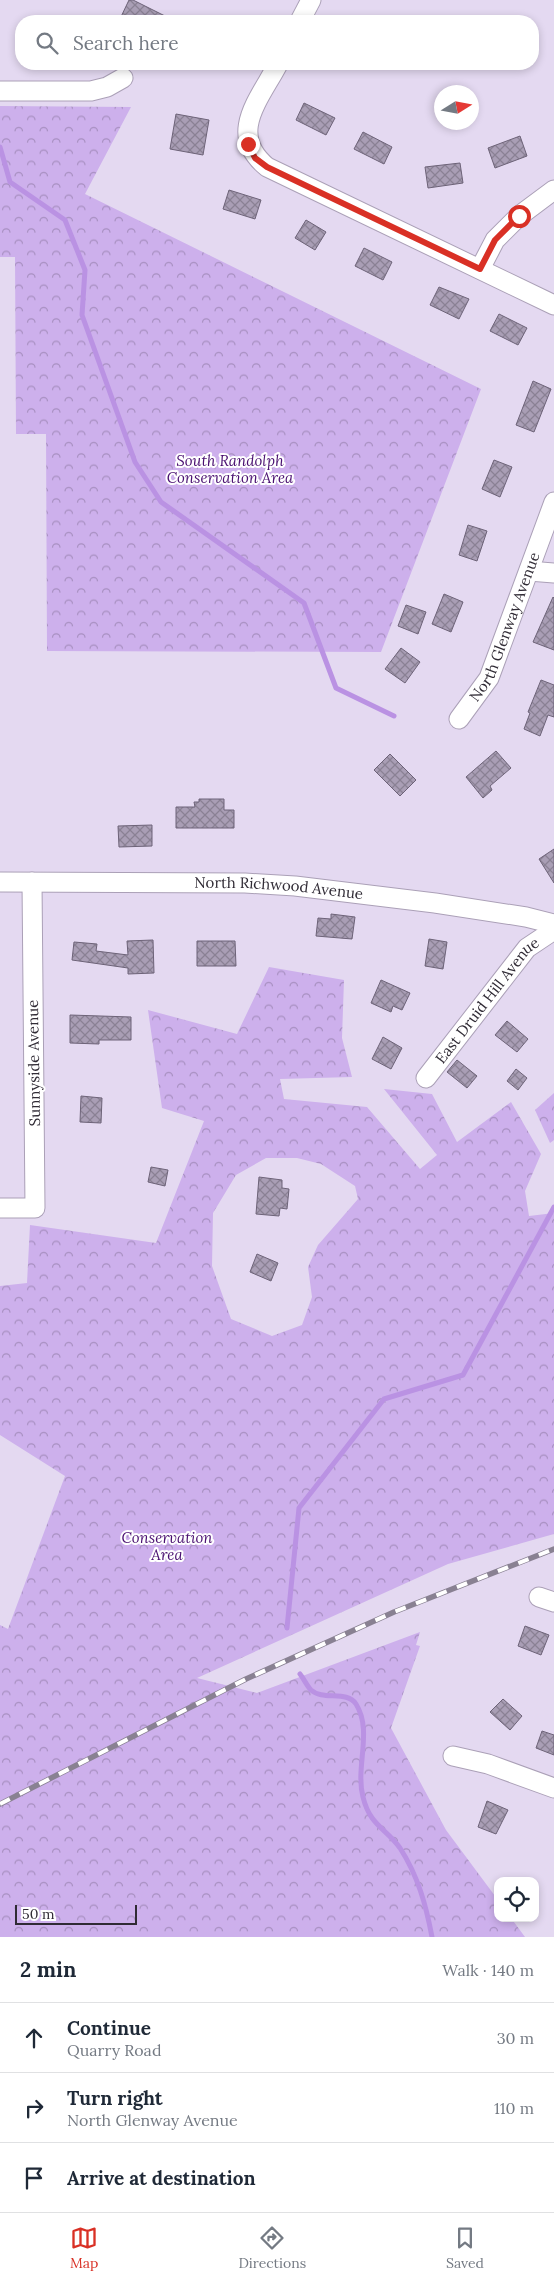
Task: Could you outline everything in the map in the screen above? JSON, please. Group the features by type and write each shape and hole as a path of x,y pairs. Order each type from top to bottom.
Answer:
{"street":[{"path":"303,15 311,0"},
{"path":"275,70 250,115 247,129 248,144 255,158 267,167 554,305"},
{"path":"0,91 91,91 107,87 123,78"},
{"path":"480,269 495,240 519,216 554,190"},
{"name":"North Glenway Avenue","path":"459,719 489,678 554,502"},
{"path":"529,571 554,573"},
{"name":"North Richwood Avenue","path":"0,882 245,883 295,886 435,903 526,917 554,924"},
{"name":"Sunnyside Avenue","path":"0,1208 35,1208 32,882"},
{"name":"East Druid Hill Avenue","path":"426,1078 527,948 554,930"},
{"path":"453,1756 488,1764 554,1788"}],"green space":[{"name":"South Randolph Conservation Area","path":"0,106 131,107 85,194 481,389 381,652 47,651 46,434 16,434 15,257 0,257"},
{"name":"Conservation Area","path":"269,967 344,980 342,1038 352,1077 280,1079 284,1099 367,1107 420,1169 437,1155 384,1089 432,1094 457,1142 511,1102 541,1154 525,1191 529,1216 554,1213 554,1534 448,1564 197,1678 257,1693 420,1632 416,1645 420,1646 391,1728 446,1830 494,1895 494,1922 514,1922 525,1937 0,1937 0,1625 8,1629 65,1476 0,1435 0,1286 27,1283 30,1225 156,1243 204,1121 162,1108 148,1010 237,1034","holes":["266,1158 297,1158 321,1164 355,1186 358,1199 318,1245 308,1267 312,1297 302,1325 272,1336 231,1319 212,1266 213,1213 236,1175"]},
{"path":"554,1093 554,1140 550,1143 535,1110"}],"building":[{"path":"129,0 133,0 163,15 122,15"},
{"path":"304,103 335,118 326,135 296,120"},
{"path":"176,114 209,120 203,155 170,149"},
{"path":"363,132 392,147 384,164 354,149"},
{"path":"520,136 527,156 495,168 488,148"},
{"path":"460,163 463,183 428,188 425,167"},
{"path":"229,190 261,200 255,219 223,209"},
{"path":"306,220 326,232 315,250 295,238"},
{"path":"364,248 392,262 383,280 355,266"},
{"path":"439,287 469,299 459,319 430,305"},
{"path":"499,314 527,328 518,345 490,331"},
{"path":"533,381 551,389 534,432 516,425"},
{"path":"494,460 512,467 500,497 482,489"},
{"path":"468,525 487,531 477,561 459,555"},
{"path":"444,594 463,602 451,632 432,624"},
{"path":"554,598 554,650 533,642"},
{"path":"406,605 426,612 418,634 398,626"},
{"path":"401,648 420,662 405,683 385,669"},
{"path":"541,680 554,685 554,717 548,715 540,736 524,729 530,713 528,712"},
{"path":"496,751 511,768 490,786 492,790 483,798 466,777"},
{"path":"390,754 416,780 400,796 374,770"},
{"path":"199,799 224,799 224,810 234,810 234,828 176,828 176,807 195,807 194,802 199,802"},
{"path":"152,825 152,846 119,847 118,826"},
{"path":"554,849 554,883 539,859"},
{"path":"331,914 355,917 352,939 316,936 318,918 331,919"},
{"path":"429,939 447,942 443,969 425,966"},
{"path":"153,940 154,973 128,974 128,968 72,960 74,942 97,944 96,951 128,955 127,941"},
{"path":"197,941 235,941 236,966 197,966"},
{"path":"381,980 410,993 402,1010 393,1006 391,1012 371,1003"},
{"path":"70,1015 131,1017 131,1040 99,1040 99,1044 70,1043"},
{"path":"507,1021 528,1039 517,1052 495,1035"},
{"path":"383,1037 402,1048 391,1069 372,1059"},
{"path":"457,1060 477,1076 467,1088 447,1072"},
{"path":"516,1069 527,1078 518,1090 507,1081"},
{"path":"81,1096 102,1098 101,1123 80,1122"},
{"path":"151,1167 168,1170 165,1186 148,1182"},
{"path":"259,1177 282,1180 282,1188 289,1189 287,1209 280,1208 279,1216 256,1214"},
{"path":"257,1254 278,1263 271,1281 250,1272"},
{"path":"525,1626 549,1635 541,1655 518,1646"},
{"path":"503,1699 522,1716 510,1730 490,1712"},
{"path":"542,1731 554,1735 554,1755 536,1748"},
{"path":"487,1801 508,1810 496,1834 478,1827"}],"waterway":[{"path":"0,147 10,182 65,220 85,270 82,315 135,462 161,502 304,603 336,688 394,716"},
{"path":"287,1628 299,1508 384,1399 463,1375 554,1207"},
{"path":"300,1674 311,1690 316,1693 347,1697 356,1704 363,1726 361,1785 366,1807 374,1821 395,1841 412,1869 424,1902 432,1937"}],"railway":[{"path":"0,1804 246,1679 394,1612 554,1549"}],"route":[{"path":"248,144 255,158 267,167 480,269 495,240 519,216"}]}
